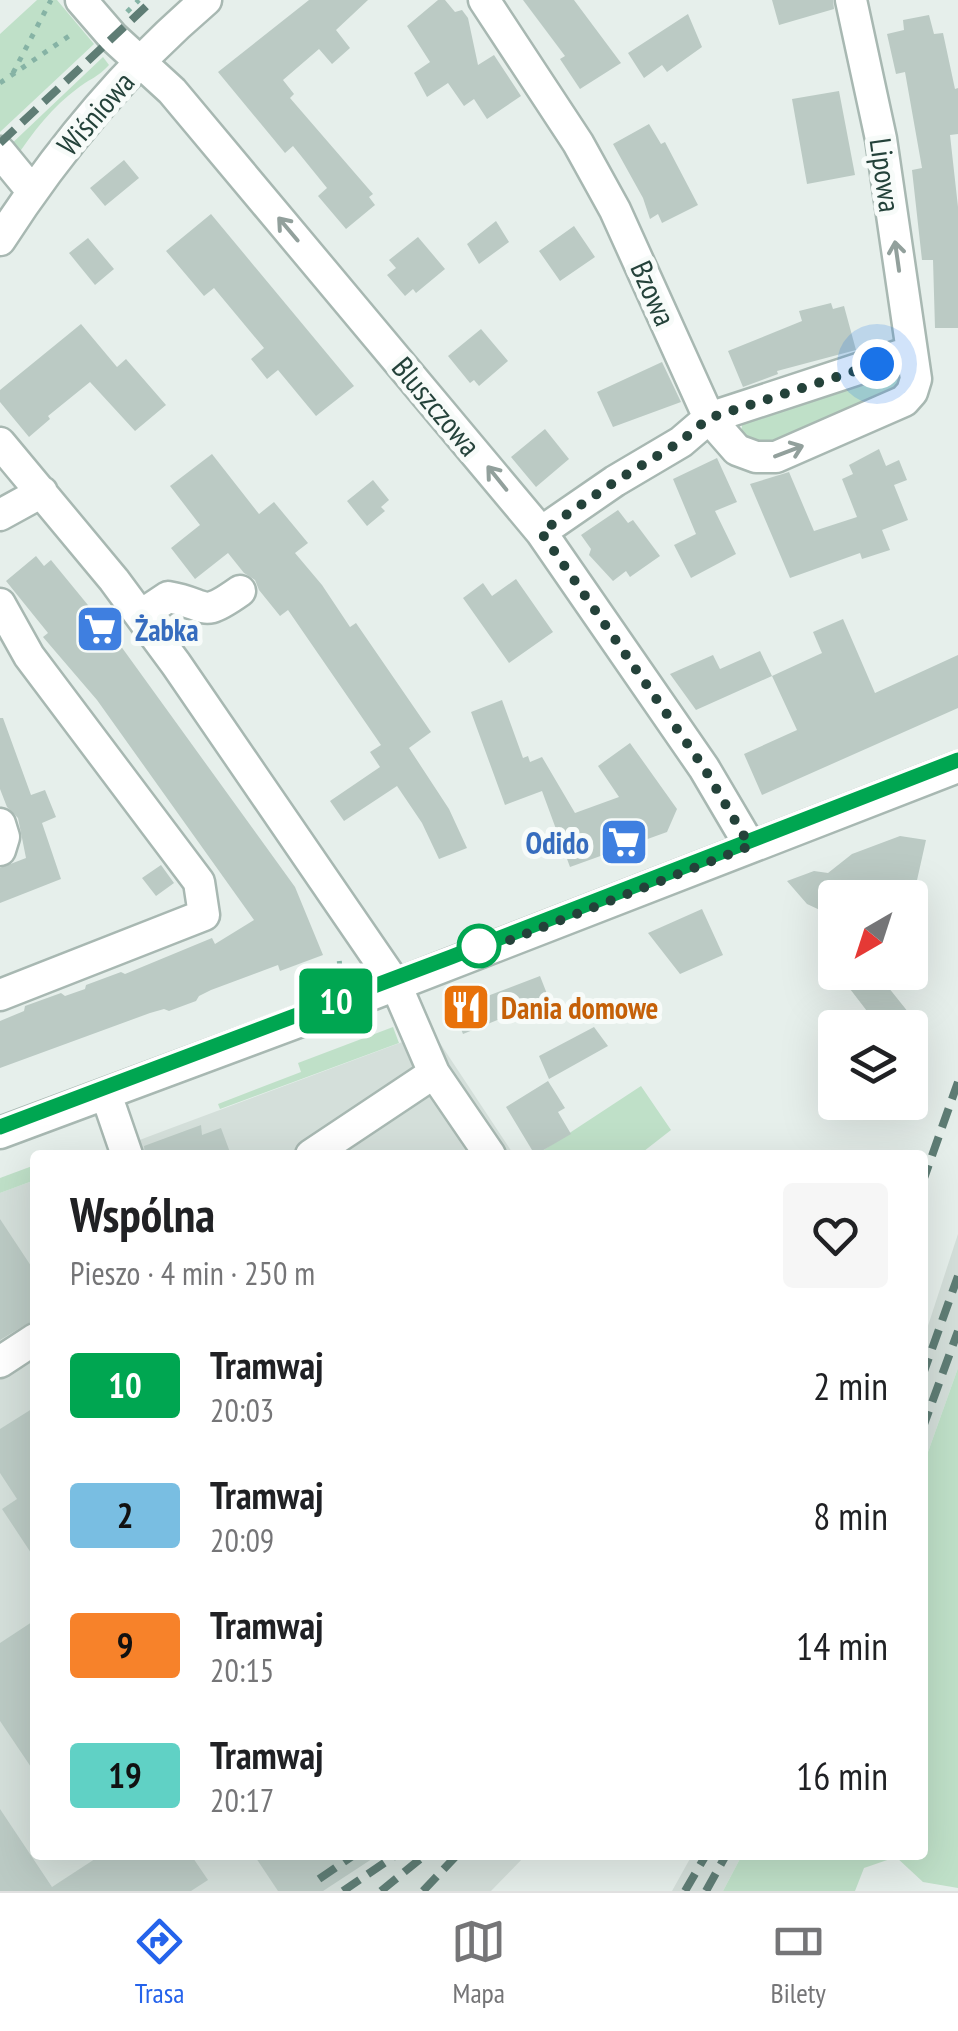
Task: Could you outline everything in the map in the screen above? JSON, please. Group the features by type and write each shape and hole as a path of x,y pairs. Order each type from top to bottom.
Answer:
{"street":[{"name":"Wiśniowa","path":"0,240 87,118 139,62 206,0"},
{"name":"Bzowa","path":"484,0 559,112 615,210 709,418"},
{"name":"Lipowa","path":"709,418 737,450 756,457 776,457 904,401 912,392 916,378 881,139 851,0"},
{"name":"Bluszczowa","path":"82,13 172,91 541,532 704,768 750,846"},
{"path":"0,152 32,192"},
{"path":"541,532 680,442 709,418 910,352"},
{"path":"0,442 141,615 396,985 434,1072 487,1150"},
{"path":"0,515 42,492"},
{"path":"141,615 168,597 205,610 214,609 240,590"},
{"path":"0,604 30,656 200,882 204,915 0,995"},
{"path":"0,1134 958,766"},
{"path":"0,824 4,837 0,850"},
{"path":"318,1150 434,1072"},
{"path":"106,1094 125,1150"},
{"path":"0,1362 30,1342"}],"path":[{"path":"12,75 51,0"},
{"path":"0,83 82,13"},
{"path":"339,958 341,982"}],"shaded area":[{"path":"432,1031 511,1150 113,1150"},
{"path":"30,1182 30,1860 521,1860 491,1891 0,1891 0,1193"},
{"path":"958,1234 958,1368 928,1452 928,1326"},
{"path":"689,1860 739,1860 723,1891 672,1891"}],"green space":[{"path":"37,0 57,0 94,44 0,132 0,34"},
{"path":"103,57 109,65 60,103 15,159 6,149"},
{"path":"889,370 898,378 900,390 756,449 741,432 743,420"},
{"path":"393,1027 399,1043 220,1109 218,1104 301,1072 298,1063"},
{"path":"641,1086 671,1130 645,1150 544,1150"},
{"path":"30,1167 30,1182 0,1193 0,1178"},
{"path":"958,1368 958,1888 923,1882 899,1860 928,1860 928,1452"},
{"path":"739,1860 887,1860 864,1868 855,1891 723,1891"}],"building":[{"path":"309,0 368,0 336,30 350,48 332,64 319,49 283,80 294,94 290,98 373,194 369,197 375,205 346,229 318,196 327,188 293,146 285,153 218,72"},
{"path":"438,0 445,0 455,12 462,10 468,18 478,65 494,55 521,96 487,119 474,99 464,106 448,83 427,97 414,73 430,62 407,26"},
{"path":"523,0 574,0 621,63 580,89 560,59 565,56"},
{"path":"772,0 833,0 834,9 779,25"},
{"path":"688,14 702,47 667,72 662,65 644,78 628,53"},
{"path":"929,15 934,34 943,33 955,89 958,88 958,134 950,135 958,207 958,328 935,328 933,260 922,260 912,170 922,168 905,72 896,74 887,34 904,30 903,20"},
{"path":"839,91 855,175 807,184 792,99"},
{"path":"649,124 661,144 665,142 698,205 662,223 658,214 650,219 643,198 613,144"},
{"path":"124,160 139,178 105,206 90,188"},
{"path":"211,214 354,386 316,416 278,370 267,379 251,359 264,348 214,288 204,296 166,251"},
{"path":"496,221 509,242 479,264 467,244"},
{"path":"574,226 595,257 560,281 539,251"},
{"path":"418,237 445,269 416,293 413,289 405,296 387,275 396,268 389,260"},
{"path":"88,238 114,269 95,285 69,253"},
{"path":"831,303 833,309 844,306 856,350 777,371 778,374 743,387 728,351 802,321 799,311"},
{"path":"81,324 117,367 126,359 166,405 135,431 90,382 29,437 0,402 0,390"},
{"path":"481,329 508,361 479,386 474,380 470,383 448,356"},
{"path":"662,362 681,402 613,427 597,392"},
{"path":"545,429 569,459 536,487 511,457"},
{"path":"879,449 886,466 899,460 907,480 894,485 908,520 882,530 890,550 862,559 860,553 790,578 750,484 789,472 814,531 857,517 842,479 853,474 849,465"},
{"path":"212,454 259,514 274,502 308,543 295,553 350,627 356,623 431,732 409,748 449,809 467,848 439,859 422,823 397,786 344,821 330,801 380,767 370,752 381,745 288,610 280,616 255,580 228,553 195,579 171,548 200,525 170,486"},
{"path":"717,458 737,502 715,511 736,554 691,578 674,545 696,534 673,479"},
{"path":"373,480 389,500 381,507 385,511 367,526 347,501"},
{"path":"618,510 628,523 633,520 660,556 630,577 626,571 613,581 589,555 591,549 581,535"},
{"path":"36,556 44,566 51,560 115,638 295,887 323,955 280,971 278,965 211,990 196,1001 150,1013 0,1068 0,1021 24,1011 25,1006 85,989 86,985 121,972 125,974 212,938 215,944 254,920 97,700 43,637 48,633 6,581"},
{"path":"516,579 553,632 509,663 463,598 483,583 492,596"},
{"path":"843,619 875,693 958,655 958,708 762,795 744,754 797,730 772,676 822,653 813,632"},
{"path":"760,651 772,676 696,710 670,674 713,655 720,669"},
{"path":"502,700 523,758 528,756 530,762 542,757 575,813 619,797 598,766 630,743 677,809 667,832 570,867 542,791 505,805 471,712"},
{"path":"0,718 31,795 45,790 56,817 42,823 61,879 0,903 0,868 26,858 18,818 7,807 0,789"},
{"path":"900,836 926,840 917,880 818,880 818,909 807,904 787,881 814,871 828,873 852,854"},
{"path":"161,865 174,883 156,896 142,878"},
{"path":"702,909 723,955 680,974 648,933"},
{"path":"540,976 549,999 463,1034 453,1009"},
{"path":"851,990 890,990 907,1010 866,1010"},
{"path":"594,1027 608,1046 549,1079 539,1056"},
{"path":"548,1081 565,1108 558,1112 571,1134 544,1150 532,1150 506,1107"},
{"path":"201,1125 202,1135 221,1128 229,1150 144,1150 144,1146"},
{"path":"0,1219 30,1264 30,1322 0,1340"},
{"path":"30,1410 30,1551 2,1509 17,1499 0,1473 0,1429"},
{"path":"30,1623 30,1766 0,1721 0,1643"},
{"path":"0,1809 30,1854 30,1860 34,1860 52,1887 93,1860 194,1860 208,1880 191,1891 0,1891"},
{"path":"257,1860 370,1860 323,1891 278,1891"}],"tram line":[{"path":"0,1127 958,760"},
{"name":"10","path":"0,1127 958,760"}],"railway":[{"path":"0,143 153,0"},
{"path":"928,1167 958,1082"},
{"path":"928,1360 958,1276"},
{"path":"928,1414 958,1331"},
{"path":"319,1879 347,1860"},
{"path":"343,1891 389,1860"},
{"path":"381,1891 419,1860"},
{"path":"423,1891 452,1860"},
{"path":"685,1891 703,1860"},
{"path":"706,1891 723,1860"}],"place":[{"name":"Żabka","path":"100,629"},
{"name":"Odido","path":"624,842"},
{"name":"Dania domowe","path":"466,1007"}],"route":[{"path":"479,946 482,951 750,846 704,768 541,532 680,442 709,418 877,364"}]}
